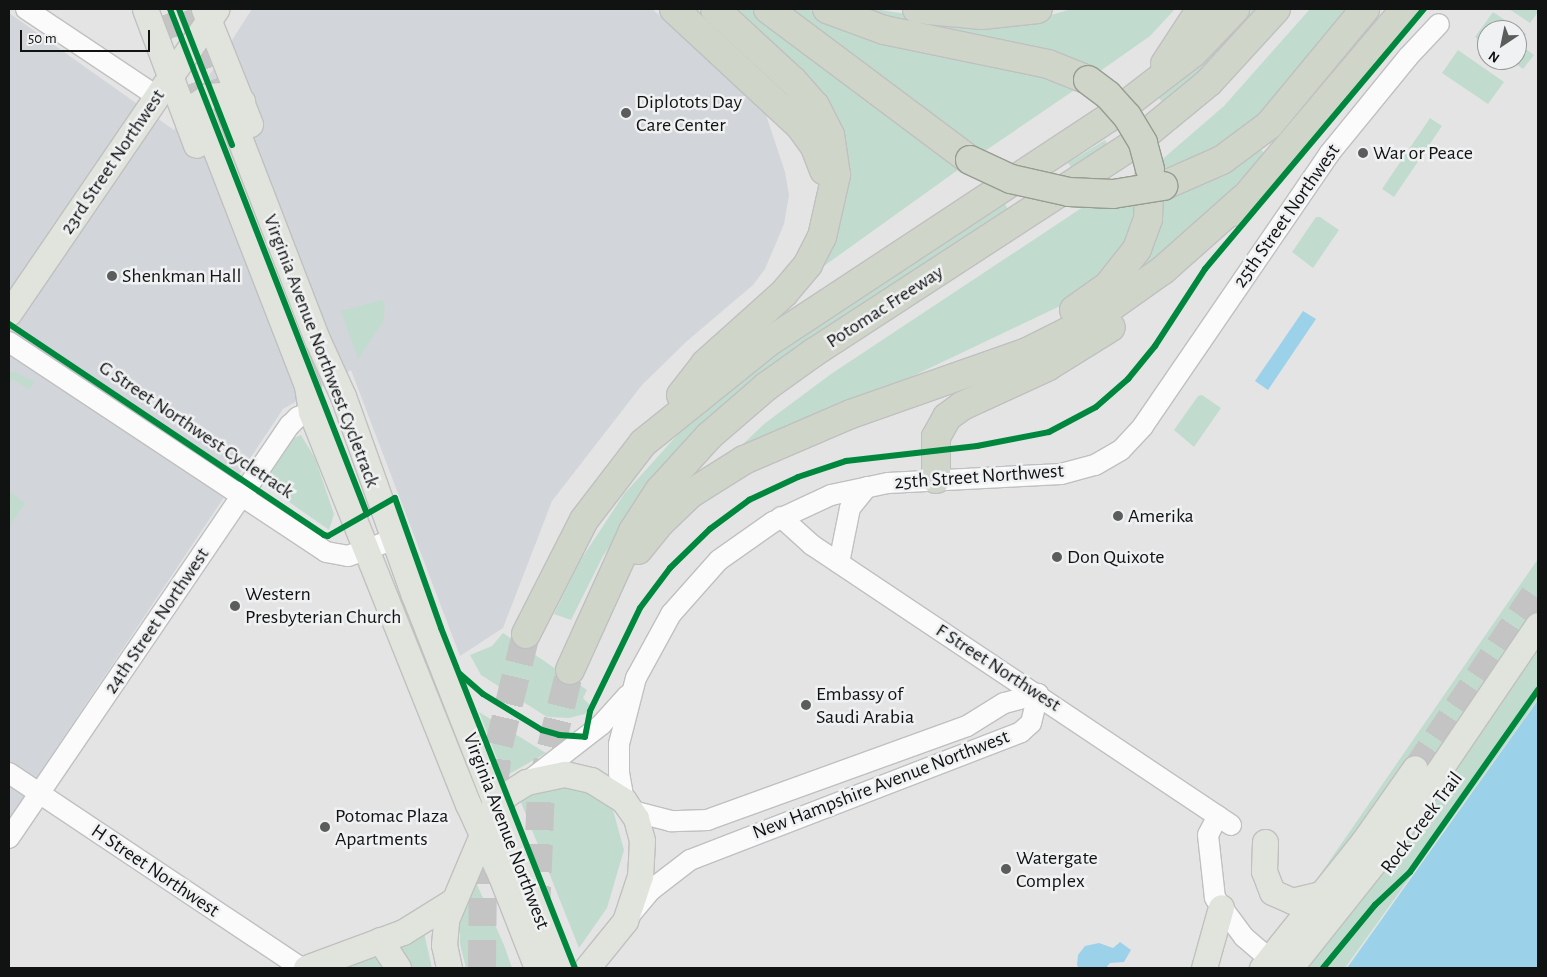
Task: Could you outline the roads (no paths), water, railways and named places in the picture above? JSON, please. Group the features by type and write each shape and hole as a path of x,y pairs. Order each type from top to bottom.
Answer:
{"highway":[{"path":"674,9 776,101 809,136 824,172 827,218"},
{"path":"643,443 706,364 798,278 815,251 834,192 836,164 822,118 804,92 714,9"},
{"path":"768,9 970,160 1011,179 1069,192 1121,193 1156,178 1222,160 1262,131 1298,94 1361,13"},
{"path":"604,594 661,522 690,494 744,460 851,414 1042,326 1097,296 1119,274 1144,236 1156,178 1142,143 1127,116 1117,104 1088,80 1048,64 884,30 826,9"},
{"path":"917,9 982,15 1038,9"},
{"path":"1136,96 1176,49 1201,9"},
{"name":"Potomac Freeway","path":"526,634 584,520 643,443 770,341 1052,156 1136,96 1193,54 1235,9"},
{"name":"Potomac Freeway","path":"570,670 633,531 659,491 689,455 750,400 813,353 1135,143 1209,82 1276,9"},
{"path":"936,480 936,437 946,417 962,406 1047,368 1115,325 1201,251 1405,9"},
{"path":"851,414 1027,352 1080,326 1163,270 1244,198"}],"main road":[{"name":"Virginia Avenue Northwest","path":"155,11 164,87 195,119 307,386 311,412 537,968"},
{"name":"Virginia Avenue Northwest","path":"210,13 234,103 320,309 343,396 395,539 495,806 560,968"},
{"name":"23rd Street Northwest","path":"9,313 164,87 210,13"},
{"path":"195,119 194,108 208,96 230,94 234,103"},
{"path":"1276,966 1396,834 1538,625"},
{"path":"1276,966 1323,893 1415,768"},
{"path":"449,968 444,927 453,901 495,806 507,794 530,780 556,774 574,775 591,780 628,806 639,826 643,858 638,886 625,921 587,968"},
{"path":"1265,842 1264,871 1272,892 1292,901 1323,893"},
{"path":"306,968 418,925 453,901"},
{"path":"1204,968 1221,907"},
{"path":"380,940 398,968"}],"street":[{"path":"26,9 164,87"},
{"name":"25th Street Northwest","path":"628,806 618,757 631,692 651,646 682,599 729,551 781,517 831,495 868,487 936,480 1060,474 1096,465 1121,450 1143,426 1329,154 1402,64 1439,24"},
{"path":"9,342 326,552 348,556 395,539"},
{"name":"24th Street Northwest","path":"9,838 294,420 311,412"},
{"path":"839,563 850,508 868,487"},
{"name":"F Street Northwest","path":"781,517 806,540 839,563 1038,694 1224,820 1208,832 1213,890 1221,907 1244,937 1276,966"},
{"name":"25th Street Northwest","path":"530,780 601,725 631,692"},
{"name":"New Hampshire Avenue Northwest","path":"625,921 651,890 690,860 1021,732 1031,723 1038,694 1004,703 967,726 708,820 671,821 628,806"},
{"name":"H Street Northwest","path":"9,773 301,968"}],"water":[{"path":"1303,311 1316,319 1268,390 1255,381"},
{"path":"1538,700 1538,968 1347,968"},
{"path":"1120,942 1131,950 1124,962 1110,963 1106,968 1079,968 1077,965 1078,955 1085,946 1099,943 1113,948"}],"tunnel":[{"path":"189,9 227,106"},
{"path":"162,15 202,115"},
{"path":"1415,768 1538,586"},
{"path":"482,968 483,870 499,745 526,634"},
{"path":"536,914 541,788 570,670"}],"place":[{"name":"Diplotots Day Care Center","path":"626,113"},
{"name":"War or Peace","path":"1363,153"},
{"name":"Shenkman Hall","path":"112,276"},
{"name":"Amerika","path":"1118,516"},
{"name":"Don Quixote","path":"1057,557"},
{"name":"Western Presbyterian Church","path":"235,606"},
{"name":"Embassy of Saudi Arabia","path":"806,705"},
{"name":"Potomac Plaza Apartments","path":"325,827"},
{"name":"Watergate Complex","path":"1006,869"}]}
